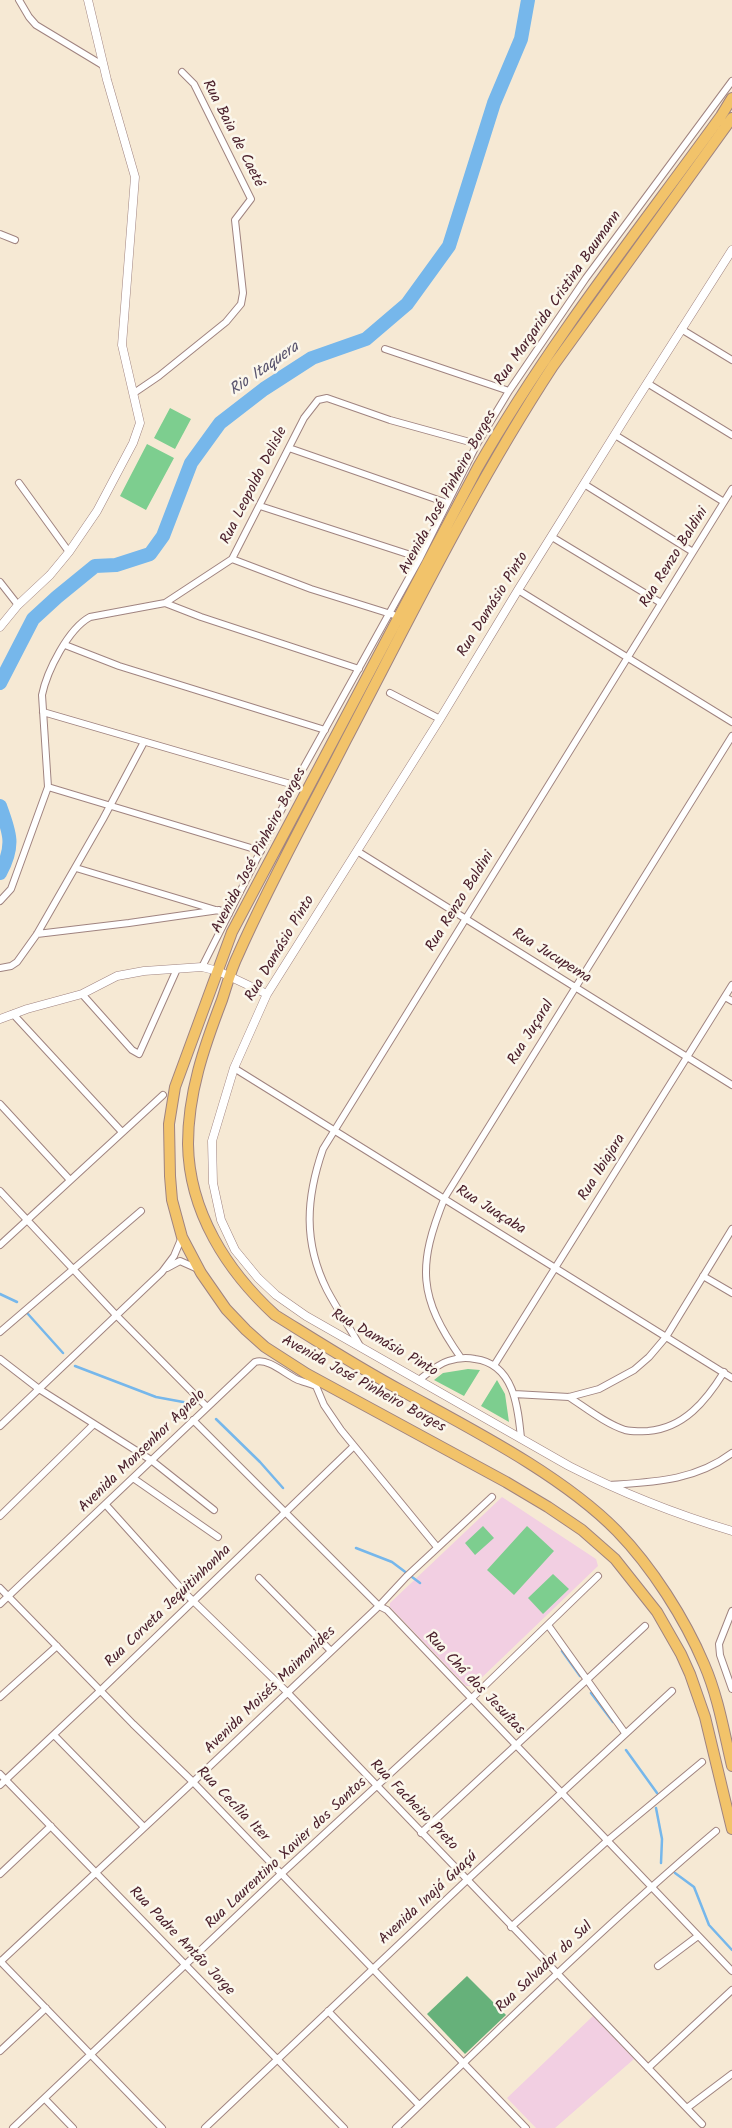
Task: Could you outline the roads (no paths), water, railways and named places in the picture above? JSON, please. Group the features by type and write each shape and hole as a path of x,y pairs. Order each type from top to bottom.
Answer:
{"main road":[{"name":"Avenida José Pinheiro Borges","path":"732,98 522,393 478,467 232,932 182,1066 172,1101 169,1124 172,1200 182,1237 198,1268 226,1309 246,1330 271,1351 317,1383 540,1502 582,1530 615,1559 658,1614 690,1674 705,1717 732,1828"},
{"name":"Avenida José Pinheiro Borges","path":"732,118 552,366 399,617 255,919 230,977 208,1033 192,1092 188,1147 190,1174 197,1200 208,1227 228,1264 258,1299 275,1315 523,1462 565,1489 617,1532 667,1597 691,1636 705,1665 732,1766"}],"street":[{"path":"19,0 28,17 36,25 104,66"},
{"path":"0,627 18,605 50,575 69,552 97,511 138,433 140,423 122,345 135,177 88,0"},
{"name":"Rua Baia de Caeté","path":"134,393 160,376 226,322 241,304 244,293 235,220 251,199 194,84 182,72"},
{"name":"Rua Margarida Cristina Baumann","path":"202,968 294,785 359,669 399,617 420,558 477,444 509,391 586,278 732,81"},
{"path":"0,234 15,240"},
{"name":"Rua Damásio Pinto","path":"732,250 647,383 440,719 267,994 234,1068 212,1141 211,1161 216,1201 229,1237 246,1264 276,1295 306,1316 607,1486 732,1531"},
{"path":"681,329 732,360"},
{"path":"385,349 509,391"},
{"path":"647,383 732,435"},
{"name":"Rua Leopoldo Delisle","path":"0,901 11,889 48,787 42,695 45,683 65,645 79,625 90,617 165,603 232,559 311,406 318,400 327,398 390,420 477,444"},
{"path":"615,435 724,502"},
{"path":"289,448 447,503"},
{"path":"19,483 69,552"},
{"path":"584,484 693,552"},
{"name":"Rua Renzo Baldini","path":"360,1346 326,1288 318,1270 310,1238 310,1199 323,1148 732,489"},
{"path":"260,506 420,558"},
{"path":"552,537 662,603"},
{"path":"232,559 311,589 399,617"},
{"path":"0,582 18,605"},
{"path":"518,590 732,722"},
{"path":"165,603 210,620 359,669"},
{"path":"65,645 119,666 325,730"},
{"path":"390,693 440,719"},
{"path":"43,712 294,785"},
{"name":"Rua Juçaral","path":"461,1358 438,1324 432,1309 426,1273 428,1246 445,1198 732,736"},
{"path":"0,968 11,966 17,962 37,934 76,868 144,742"},
{"path":"48,787 111,804 261,851"},
{"name":"Rua Jucupema","path":"357,851 732,1085"},
{"path":"76,868 229,914"},
{"path":"37,934 219,910"},
{"path":"0,1019 82,994 109,979 123,974 202,968 218,971 267,994"},
{"path":"82,994 137,1054 141,1052 177,969"},
{"name":"Rua Ibiajara","path":"495,1364 732,986"},
{"path":"725,997 732,1001"},
{"path":"13,1014 122,1132"},
{"name":"Rua Juaçaba","path":"234,1068 732,1378"},
{"path":"0,1244 163,1094"},
{"path":"0,1104 70,1180"},
{"path":"0,1191 206,1408"},
{"path":"0,1332 141,1210"},
{"path":"514,1394 569,1397 600,1389 616,1381 649,1357 666,1336 732,1229"},
{"path":"0,1426 162,1272 174,1256 182,1237"},
{"path":"162,1272 180,1261 198,1268"},
{"path":"703,1276 732,1293"},
{"path":"419,1380 447,1361 461,1358 478,1359 495,1364 506,1378 514,1394 521,1438"},
{"path":"0,1359 39,1389 151,1460 214,1510"},
{"name":"Avenida Monsenhor Agnelo","path":"0,1604 257,1361 266,1362 294,1378 317,1383"},
{"path":"569,1397 623,1430 637,1432 658,1430 678,1424 697,1409 724,1372"},
{"path":"317,1383 330,1415 437,1548"},
{"name":"Rua Chá dos Jesuítas","path":"194,1419 285,1514 379,1606 387,1610 732,1971"},
{"path":"0,1516 94,1424"},
{"name":"Rua Corveta Jequitinhonha","path":"0,1785 354,1446"},
{"path":"607,1486 691,1475 721,1462 732,1453"},
{"path":"134,1478 218,1537"},
{"name":"Avenida Moisés Maimonides","path":"0,1962 194,1782 379,1606 406,1577 492,1497"},
{"name":"Rua Facheiro Preto","path":"106,1505 193,1601 288,1693 702,2124"},
{"name":"Rua Laurentino Xavier dos Santos","path":"13,2128 281,1874 471,1699 598,1576"},
{"path":"259,1578 330,1651"},
{"name":"Rua Cecília Iter","path":"0,1588 100,1691 194,1782 372,1970 526,2128"},
{"path":"732,1611 720,1644 720,1655 730,1675 732,1689"},
{"path":"548,1625 626,1733"},
{"path":"421,1833 645,1626"},
{"path":"0,1697 57,1646"},
{"name":"Avenida Inajá Guaçú","path":"205,2128 561,1792 672,1691"},
{"path":"54,1735 144,1827"},
{"path":"511,1927 607,1841 702,1762"},
{"name":"Rua Padre Antão Jorge","path":"0,1774 344,2128"},
{"path":"0,1874 51,1826"},
{"name":"Rua Salvador do Sul","path":"396,2128 557,1973 651,1886 716,1831"},
{"path":"658,1966 698,1936"},
{"path":"0,1962 162,2128"},
{"path":"648,2068 732,1990"},
{"path":"0,2051 46,2008"},
{"path":"328,2011 419,2105"},
{"path":"687,2108 732,2074"},
{"path":"45,2099 72,2128"}],"waterway":[{"name":"Rio Itaquera","path":"0,683 33,619 57,597 95,566 116,565 150,554 163,536 191,463 220,423 264,389 312,358 366,339 407,304 449,246 494,103 521,39 528,0"},
{"name":"Rio Itaquera","path":"0,806 9,839 8,855 0,873"},
{"path":"0,1294 17,1302"},
{"path":"28,1314 63,1353"},
{"path":"75,1366 156,1397 194,1404"},
{"path":"216,1419 260,1462 283,1488"},
{"path":"356,1548 392,1562 420,1583"},
{"path":"562,1651 580,1676"},
{"path":"591,1693 613,1722"},
{"path":"626,1750 657,1793"},
{"path":"656,1808 662,1839 661,1863"},
{"path":"675,1873 694,1887 709,1925 732,1950"}]}
